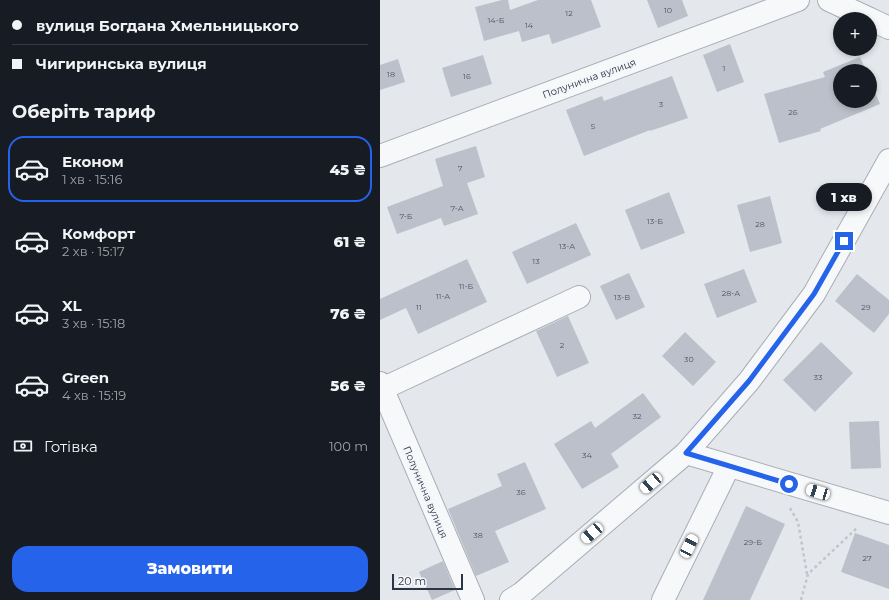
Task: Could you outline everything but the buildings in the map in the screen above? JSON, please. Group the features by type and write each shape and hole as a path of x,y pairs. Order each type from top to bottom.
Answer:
{"street":[{"name":"Полунична вулиця","path":"380,156 798,0"},
{"path":"829,0 855,12"},
{"path":"877,22 889,28"},
{"path":"511,600 522,593 686,453 749,381 814,294 889,160"},
{"path":"381,386 579,297"},
{"name":"Полунична вулиця","path":"381,386 473,600"},
{"path":"686,453 883,512"},
{"path":"663,600 729,466"}],"path":[{"path":"774,479 798,522 808,574 801,600"},
{"path":"808,574 883,512"}],"route":[{"path":"789,484 686,453 749,381 814,294 844,241"}]}
